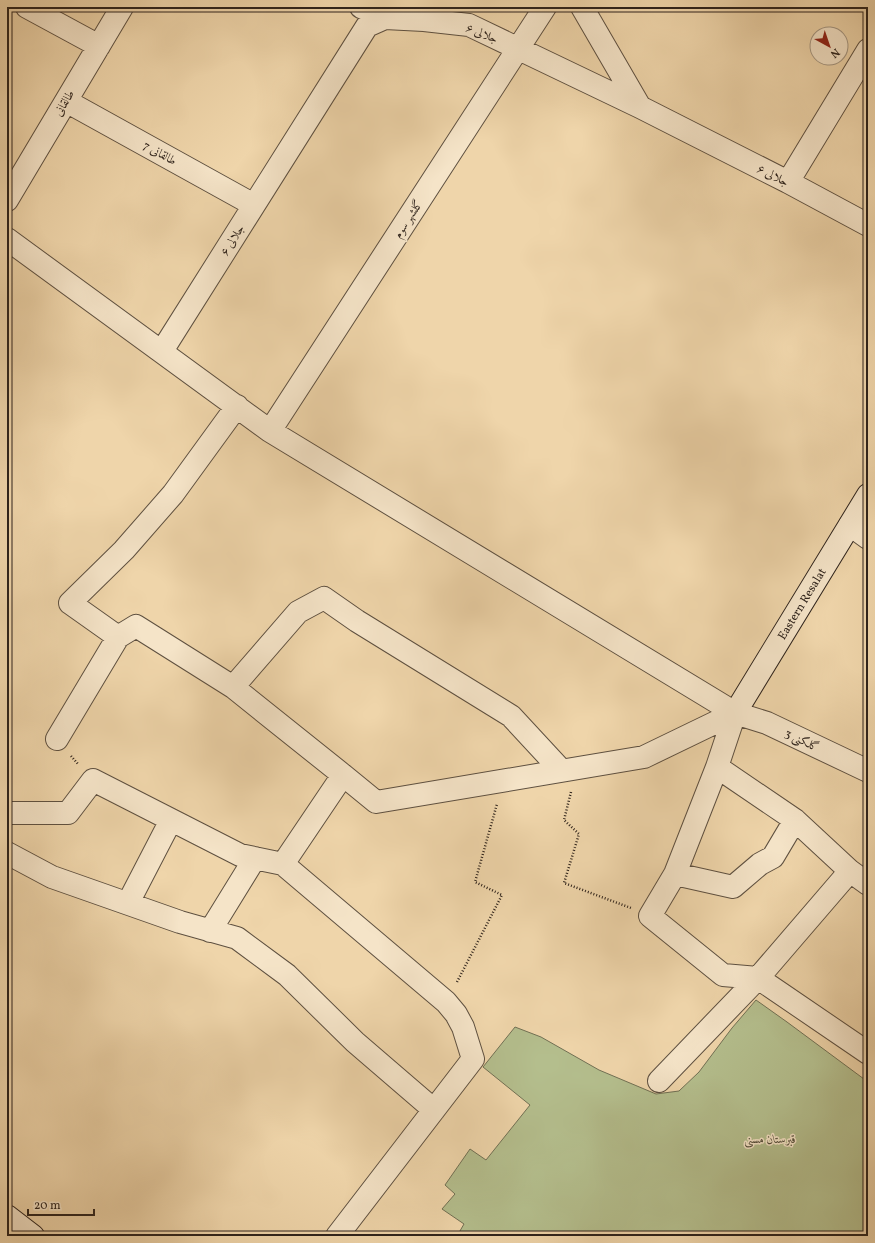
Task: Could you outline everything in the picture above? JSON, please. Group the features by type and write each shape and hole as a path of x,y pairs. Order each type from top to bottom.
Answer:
{"street":[{"path":"27,7 99,46"},
{"name":"طالقانی","path":"10,186 66,101 122,7"},
{"path":"361,7 385,18"},
{"name":"گلشهر سوم","path":"270,430 545,7"},
{"path":"582,7 640,107"},
{"name":"جلالی ۶","path":"162,351 367,26 385,18 424,20 469,26 519,48 640,107 788,182 868,225"},
{"path":"788,182 868,50"},
{"name":"طالقانی 7","path":"66,101 254,205"},
{"name":"گلکنی 3","path":"7,239 270,430 735,713 766,723 868,771"},
{"path":"118,638 70,603 124,550 173,494 237,406"},
{"name":"Eastern Resalat","path":"650,916 675,874 717,767 735,713 868,495"},
{"path":"850,525 868,538"},
{"path":"233,687 298,612 324,598 357,621 511,716 570,769"},
{"path":"57,739 118,638 136,626 233,687 376,802 644,756 735,713"},
{"path":"717,767 795,820 850,871 868,884"},
{"path":"283,864 343,775"},
{"path":"7,813 68,813 94,780 240,854 283,864 446,1002 456,1014 473,1059 337,1236"},
{"path":"128,903 171,820"},
{"path":"675,874 733,887 760,864 773,857 795,820"},
{"path":"7,855 52,877 180,922 237,938 287,975 355,1042 434,1110"},
{"path":"210,931 255,858"},
{"path":"659,1081 758,978 850,871"},
{"path":"650,916 723,975 758,978 868,1053"},
{"path":"7,1216 33,1236"}],"path":[{"path":"57,739 92,782"},
{"path":"570,769 564,820 579,834 564,883 650,916"},
{"path":"446,1002 502,895 475,882 504,780"}],"green space":[{"name":"قبرستان مسنی","path":"756,1000 868,1082 868,1236 457,1236 464,1224 442,1209 455,1194 445,1185 470,1149 486,1160 530,1105 483,1067 515,1027 541,1037 599,1070 656,1094 679,1091 699,1072 732,1028"}]}
